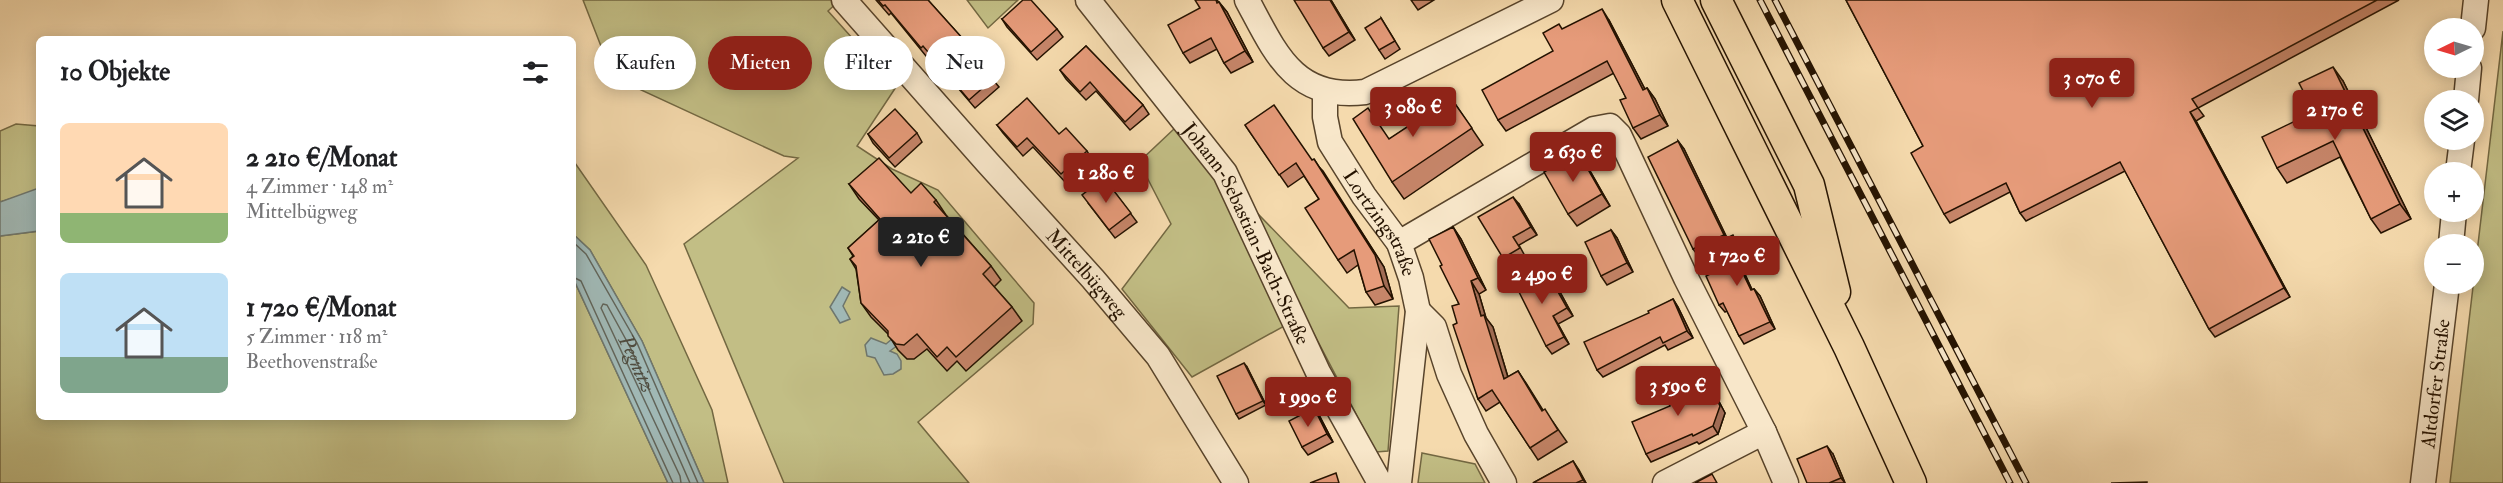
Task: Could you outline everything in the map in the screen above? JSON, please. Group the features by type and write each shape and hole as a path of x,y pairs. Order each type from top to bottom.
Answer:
{"main road":[{"path":"1677,0 1849,347 1911,483"},
{"path":"1716,0 1809,185 1849,347"}],"street":[{"name":"Mittelbügweg","path":"844,0 1093,279 1158,356 1236,483"},
{"name":"Johann-Sebastian-Bach-Straße","path":"1088,0 1225,173 1318,372 1380,483"},
{"path":"1247,0 1278,57 1289,69 1325,91 1338,93 1365,92 1551,0"},
{"path":"2474,18 2476,0"},
{"name":"Lortzingstraße","path":"1325,91 1325,117 1330,142 1364,196 1399,243 1412,278 1418,311 1399,483"},
{"path":"1399,243 1597,127 1610,126 1619,135 1686,278 1764,432 1786,483"},
{"name":"Altdorfer Straße","path":"2423,483 2446,294"},
{"path":"1418,311 1434,327 1449,374 1476,434 1504,483"},
{"path":"1665,483 1764,432"}],"shaded area":[{"path":"583,0 840,0 828,11 850,36 824,36 824,90 894,90 857,146 892,169 938,190 1034,303 1033,324 918,422 969,483 784,483 684,244 798,158 784,156 641,90 696,90 696,36 597,36"},
{"path":"967,0 1018,0 988,28"},
{"path":"2503,31 2503,483 2450,483 2472,294 2484,294 2484,234 2479,234 2481,222 2484,222 2484,193"},
{"path":"16,124 36,126 36,191 0,202 0,131"},
{"path":"1175,128 1349,308 1399,306 1388,451 1376,452 1304,315 1192,377 1122,289 1171,224 1139,162"},
{"path":"576,164 646,265 712,410 728,483 704,483 642,341 590,250 576,237"},
{"path":"36,231 36,420 576,420 576,284 668,483 0,483 0,236"},
{"path":"1422,453 1475,464 1485,483 1418,483"}],"water":[{"path":"36,189 36,231 0,236 0,202"},
{"name":"Pegnitz","path":"576,237 590,250 642,341 704,483 668,483 576,284"},
{"path":"842,287 850,292 843,306 850,319 840,323 830,307"},
{"path":"871,338 886,344 892,339 898,345 890,351 897,354 901,361 901,369 893,374 884,375 875,358 867,356 865,345"}],"building":[{"path":"878,0 928,0 960,36 925,36 925,48 923,46 921,48 885,5 883,6"},
{"path":"1023,0 1031,0 1057,29 1031,52 1002,19"},
{"path":"1195,0 1219,2 1245,51 1224,63 1211,38 1183,53 1168,25 1200,8"},
{"path":"1294,0 1330,0 1349,32 1323,48"},
{"path":"1846,0 2377,0 2192,99 2198,108 2190,112 2284,288 2209,329 2120,162 2020,213 2006,183 1944,214 1911,153 1923,146"},
{"path":"1602,9 1643,90 1647,88 1660,115 1633,128 1620,100 1626,98 1607,61 1498,120 1482,90 1553,51 1543,33 1559,24 1562,29"},
{"path":"1381,18 1395,41 1379,50 1365,28"},
{"path":"1086,46 1143,105 1125,122 1090,82 1080,92 1060,70"},
{"path":"2333,67 2400,204 2371,219 2333,141 2277,168 2262,137 2314,112 2299,83"},
{"path":"960,90 980,90 969,100"},
{"path":"1027,98 1059,134 1066,128 1087,151 1061,174 1027,138 1017,147 997,125"},
{"path":"1451,98 1472,128 1392,182 1353,119 1368,108 1389,139"},
{"path":"1274,105 1312,160 1314,159 1375,255 1384,286 1366,292 1354,250 1338,260 1305,208 1319,199 1296,163 1279,175 1245,125"},
{"path":"895,109 917,133 889,158 868,134"},
{"path":"1678,141 1724,235 1693,249 1648,157"},
{"path":"1578,152 1602,194 1568,214 1544,172"},
{"path":"879,158 911,193 921,183 936,200 934,202 991,266 983,274 1012,307 956,357 947,347 937,357 917,334 904,345 896,344 888,336 888,331 861,303 856,266 850,259 854,256 848,248 880,219 849,184"},
{"path":"1104,178 1131,213 1109,230 1082,195"},
{"path":"1513,197 1531,227 1513,237 1520,248 1503,258 1478,217"},
{"path":"1453,227 1478,278 1471,281 1504,379 1518,371 1542,411 1545,409 1558,430 1530,448 1492,390 1478,399 1453,325 1457,323 1452,306 1459,304 1429,239"},
{"path":"1611,230 1627,263 1601,276 1585,242"},
{"path":"1733,235 1737,244 1749,238 1757,254 1738,263 1770,322 1739,336 1723,303 1719,305 1706,276 1725,267 1714,244"},
{"path":"1532,270 1539,281 1549,276 1567,308 1553,316 1564,337 1546,346 1519,292 1522,291 1515,278"},
{"path":"1673,299 1687,331 1663,343 1660,337 1597,370 1584,342 1649,313 1648,311"},
{"path":"1244,363 1263,401 1236,414 1217,376"},
{"path":"1679,378 1688,395 1709,384 1720,406 1713,426 1646,454 1632,422 1670,406 1660,388"},
{"path":"1314,408 1327,434 1302,447 1289,421"},
{"path":"1827,446 1841,478 1829,483 1807,483 1797,459"},
{"path":"1573,461 1583,480 1576,483 1533,483"},
{"path":"1336,473 1339,483 1310,483"},
{"path":"1712,474 1717,483 1695,483"}],"railway":[{"path":"1760,0 2010,483"},
{"path":"1775,0 2026,483"}]}
